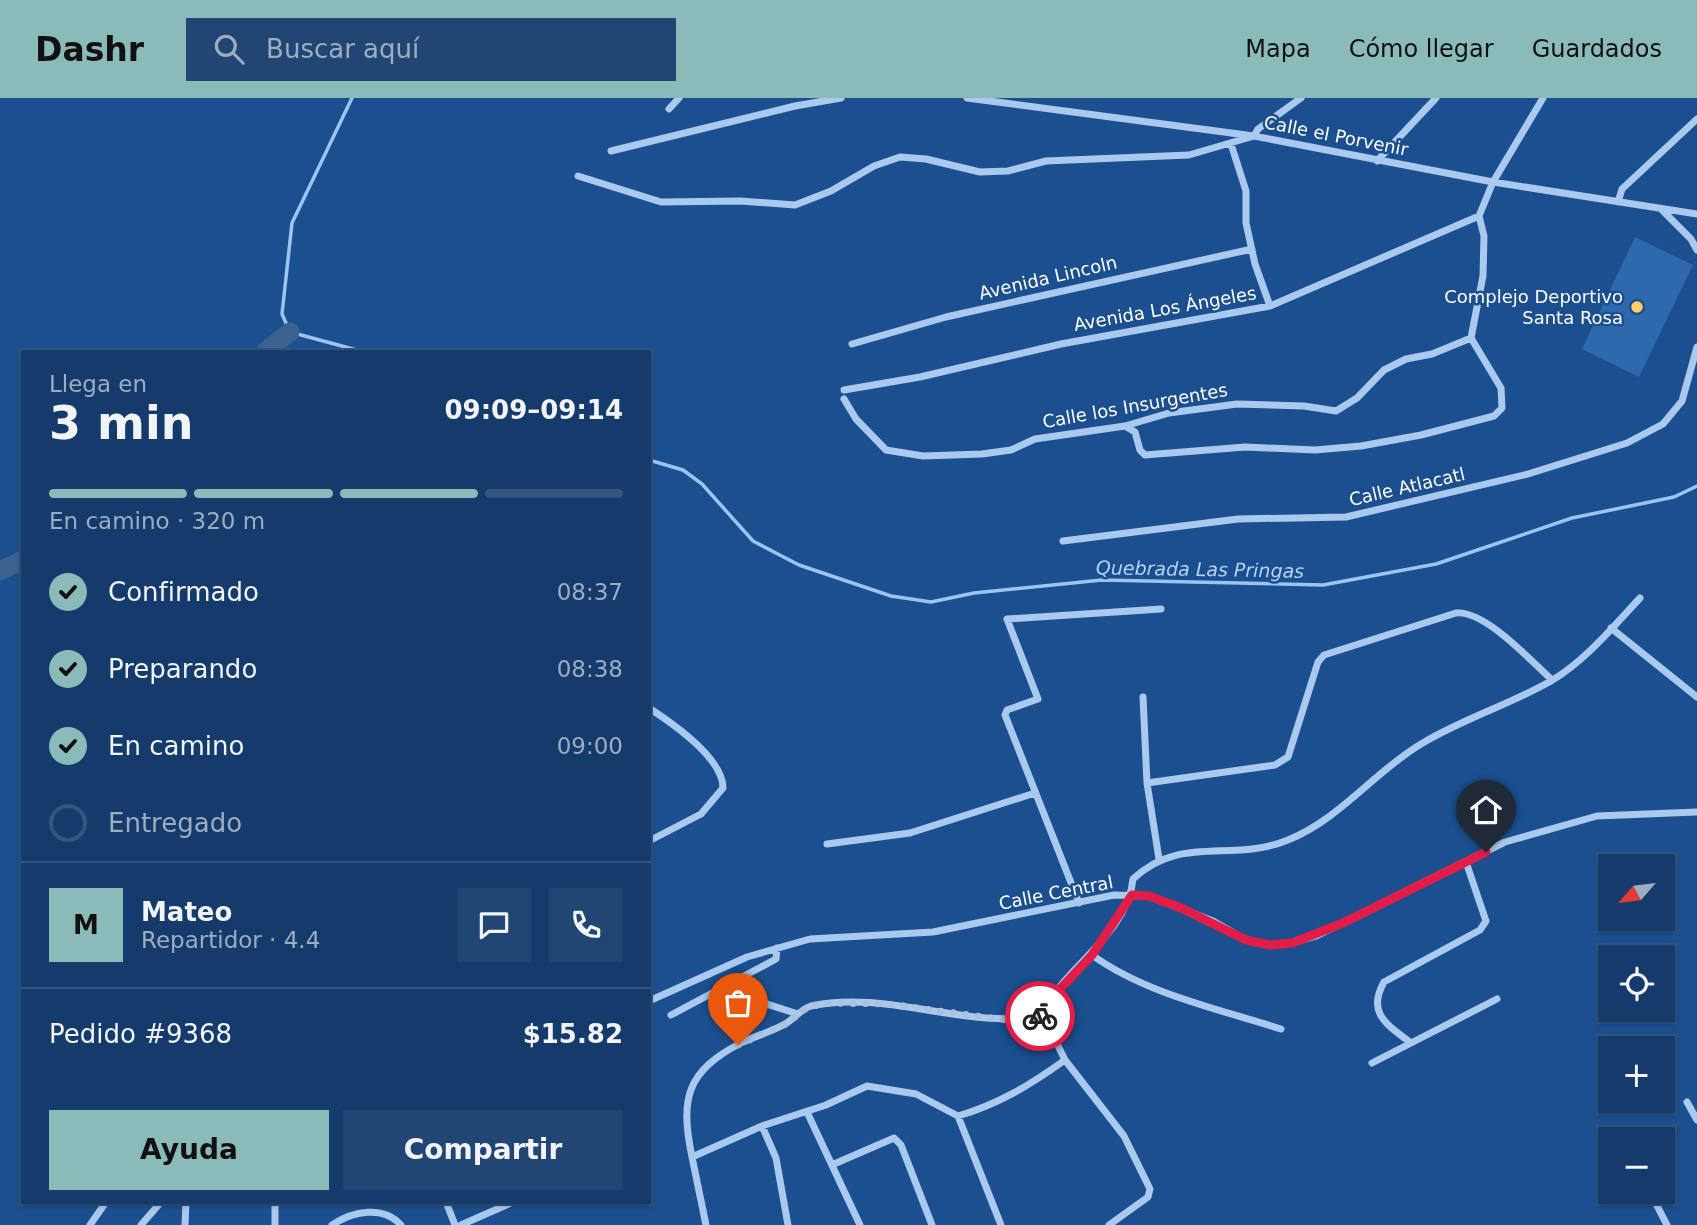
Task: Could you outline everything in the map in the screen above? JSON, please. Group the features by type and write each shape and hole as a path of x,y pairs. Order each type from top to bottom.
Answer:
{"street":[{"path":"668,109 678,98"},
{"path":"611,151 808,101 841,98"},
{"name":"Calle el Porvenir","path":"967,98 1254,136 1493,182 1697,214"},
{"path":"578,176 661,202 740,201 795,205 831,191 874,166 900,157 926,159 980,172 1007,171 1046,162 1189,155 1254,136 1258,129 1301,98"},
{"path":"1377,161 1436,98"},
{"path":"1125,426 1135,432 1140,450 1145,455 1245,447 1315,450 1422,435 1494,416 1502,408 1501,388 1471,338 1483,276 1484,236 1479,216 1493,182 1543,98"},
{"path":"1618,202 1622,190 1697,119"},
{"path":"1230,144 1246,191 1245,223 1270,306"},
{"path":"1661,209 1691,239 1697,250"},
{"name":"Avenida Los Ángeles","path":"844,390 920,377 1061,344 1270,306 1479,216"},
{"name":"Avenida Lincoln","path":"852,344 946,317 1252,249"},
{"name":"Calle los Insurgentes","path":"844,399 856,419 886,450 923,456 1011,450 1035,439 1125,426 1169,413 1237,404 1304,406 1336,411 1357,398 1384,370 1406,359 1432,354 1471,338"},
{"name":"Calle Atlacatl","path":"1063,541 1238,519 1346,517 1528,474 1627,443 1663,424 1682,401 1697,347"},
{"path":"1109,1225 1148,1198 1150,1189 1124,1136 1065,1060 1043,1015 1048,1002 1092,955 1132,895 1133,879 1159,859 1196,851 1261,848 1287,840 1336,812 1372,779 1423,743 1552,680 1611,628 1640,598"},
{"path":"1079,903 1005,715 1007,710 1038,699 1007,619 1161,608"},
{"path":"1147,783 1275,765 1288,757 1318,662 1324,655 1456,613 1472,615 1499,632 1552,680"},
{"path":"1611,628 1697,697"},
{"path":"1143,697 1147,783 1159,859"},
{"path":"651,709 677,726 715,765 723,779 723,788 701,814 687,824 651,840"},
{"path":"827,844 910,833 1035,793"},
{"name":"Calle Central","path":"651,999 747,957 777,948 839,935 933,932 1132,895 1149,896 1181,908 1246,940 1270,945 1292,943 1316,936 1444,876 1505,842 1597,816 1697,812"},
{"path":"1412,1043 1386,1024 1379,1014 1378,992 1384,982 1480,930 1486,921 1466,862"},
{"path":"671,1015 776,959 777,948"},
{"path":"1092,955 1112,969 1159,989 1281,1029"},
{"path":"732,981 748,998 798,1014"},
{"path":"1372,1063 1497,999"},
{"path":"706,1225 684,1121 691,1085 717,1056 788,1023 807,1007 831,1003 888,1004 1014,1021 1043,1015"},
{"path":"958,1116 984,1109 1020,1092 1065,1060"},
{"path":"692,1157 762,1126 807,1112 867,1086 916,1094 958,1116 1001,1225"},
{"path":"1687,1102 1697,1120"},
{"path":"807,1112 834,1164 860,1225"},
{"path":"762,1126 776,1158 788,1225"},
{"path":"834,1164 894,1138 901,1145 932,1225"},
{"path":"90,1225 105,1204"},
{"path":"141,1225 158,1204"},
{"path":"185,1225 186,1204"},
{"path":"275,1204 275,1225"},
{"path":"447,1204 455,1225"},
{"path":"461,1225 508,1204"},
{"path":"1656,1204 1667,1225"},
{"path":"332,1225 342,1218 373,1211 393,1216 401,1225"}],"shaded area":[{"name":"Complejo Deportivo Santa Rosa","path":"1635,237 1693,265 1639,377 1582,349"}],"waterway":[{"path":"352,98 292,223 282,314 290,332 357,350"},
{"path":"268,350 290,332"},
{"name":"Quebrada Las Pringas","path":"651,461 683,470 702,484 753,541 799,565 891,596 931,602 974,593 1102,580 1323,585 1436,564 1572,518 1674,497 1697,486"},
{"path":"0,571 21,561"}],"way so far":[{"path":"738,1045 788,1023 807,1007 831,1003 888,1004 1014,1021 1040,1016"}],"place":[{"name":"Complejo Deportivo Santa Rosa","path":"1637,307"}],"route":[{"path":"1040,1016 1043,1015 1048,1002 1092,955 1132,895 1149,896 1181,908 1213,921 1246,940 1270,945 1292,943 1316,936 1444,876 1486,852"}]}
